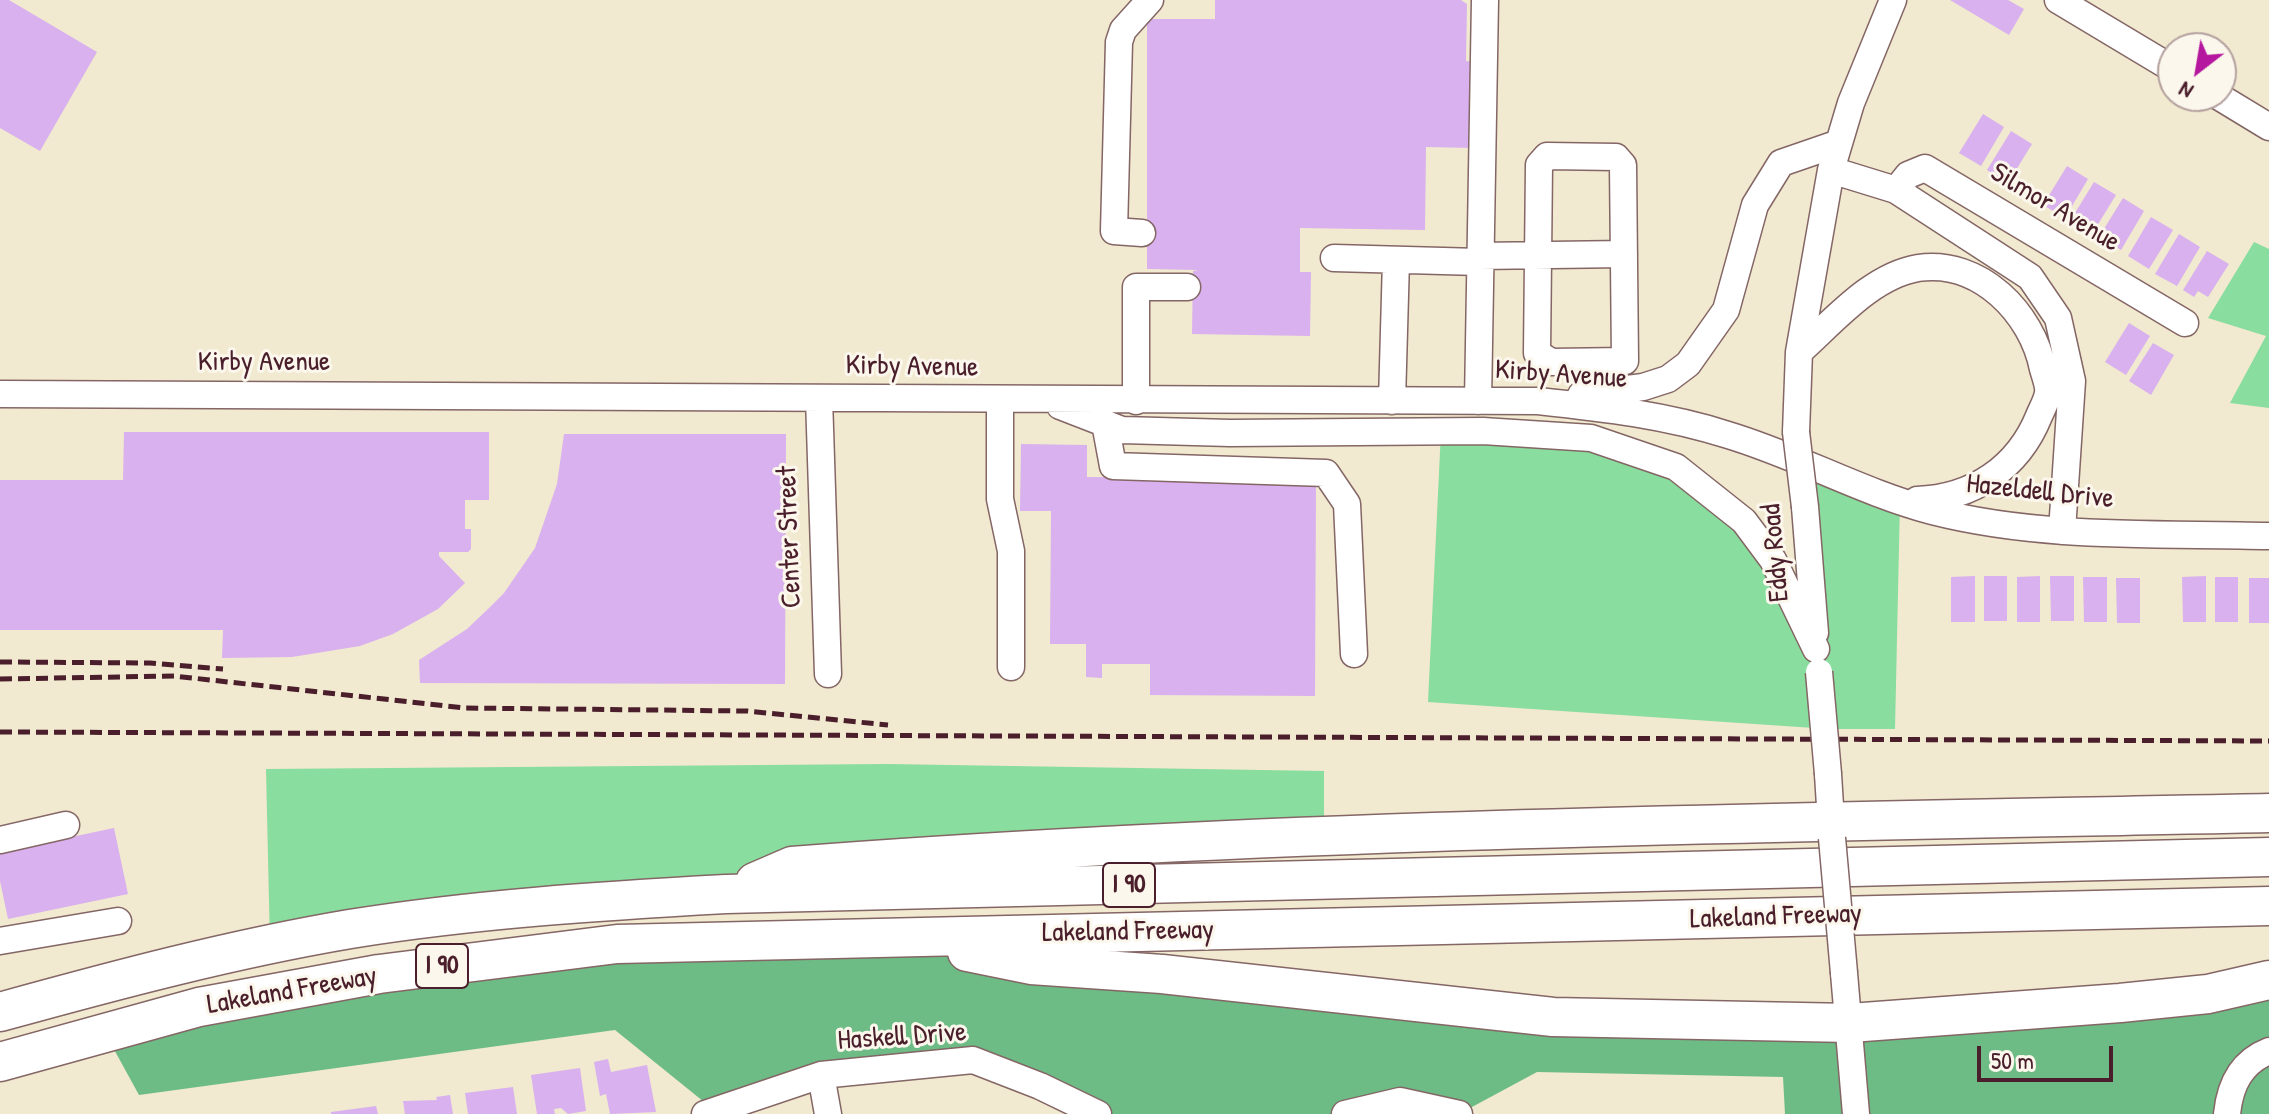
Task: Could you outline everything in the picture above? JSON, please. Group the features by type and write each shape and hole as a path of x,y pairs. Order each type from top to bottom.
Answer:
{"highway":[{"path":"726,894 792,866 1324,834 1831,829 2269,813"},
{"name":"Lakeland Freeway","path":"0,1012 160,968 350,929 548,904 726,894 2269,857"},
{"name":"Lakeland Freeway","path":"0,1062 199,1007 379,974 617,944 2269,906"},
{"path":"894,938 1031,965 1162,974 1553,1017 1850,1023 2208,994 2269,980"}],"street":[{"path":"1142,233 1114,231 1115,116 1119,42 1123,30 1150,0"},
{"path":"1478,401 1485,0"},
{"name":"Eddy Road","path":"1856,1114 1796,432 1799,352 1831,170 1856,90 1893,0"},
{"path":"2058,0 2157,59"},
{"path":"2237,108 2269,127"},
{"path":"1538,401 1643,387 1668,379 1688,364 1726,310 1755,205 1781,163 1839,143"},
{"path":"1547,156 1616,157 1621,161 1625,361 1551,362 1537,353 1539,255 1539,165 1547,156"},
{"name":"Silmor Avenue","path":"1896,190 1908,175 1925,168 2185,323"},
{"path":"1831,170 1896,190 2030,277 2058,318 2072,381 2062,531"},
{"path":"1334,258 1479,259 1624,254"},
{"path":"1392,401 1396,260"},
{"path":"1799,352 1875,285 1917,268 1941,269 1975,277 2003,296 2024,321 2039,348 2066,461"},
{"path":"1136,401 1136,287 1187,287"},
{"path":"1900,501 1947,499 2004,470 2031,437 2048,392"},
{"name":"Kirby Avenue","path":"0,394 1538,401 1621,410 1682,421 1731,435 1813,468"},
{"name":"Center Street","path":"819,398 828,674"},
{"path":"1000,400 1000,499 1011,551 1011,667"},
{"path":"1045,401 1122,430 1215,433 1483,431 1591,438 1676,467 1744,521 1773,560 1818,661"},
{"path":"1105,423 1113,466 1326,473 1347,504 1354,654"},
{"name":"Hazeldell Drive","path":"1813,468 1900,501 1994,524 2062,531 2269,536"},
{"path":"0,840 66,825"},
{"path":"0,941 118,921"},
{"path":"2227,1114 2229,1091 2236,1080 2251,1058 2269,1051"},
{"name":"Haskell Drive","path":"705,1114 821,1075 973,1060 1040,1086 1098,1114"},
{"path":"821,1075 828,1114"},
{"path":"1345,1114 1401,1108 1459,1114"}],"green space":[{"path":"2254,242 2269,249 2269,408 2230,403 2266,336 2208,318"},
{"path":"1441,431 1483,431 1676,467 1744,521 1816,647 1800,463 1900,501 1895,729 1829,729 1428,702"},
{"path":"887,764 1324,771 1324,834 726,894 270,946 266,769"},
{"path":"894,938 1611,1019 2269,980 2269,1114 1785,1114 1783,1077 1537,1072 1459,1114 1098,1114 973,1060 714,1110 615,1030 139,1095 105,1033 379,974"}],"building":[{"path":"0,0 9,0 97,52 40,151 0,128"},
{"path":"1215,0 1461,0 1467,4 1466,61 1474,62 1473,148 1426,147 1425,230 1300,228 1300,272 1311,272 1310,336 1192,334 1193,271 1198,270 1147,269 1147,19 1215,19"},
{"path":"1950,0 2008,0 2024,9 2009,35"},
{"path":"1983,114 2004,127 1981,166 1959,153"},
{"path":"2011,131 2032,144 2008,183 1987,170"},
{"path":"2067,166 2088,179 2065,218 2043,205"},
{"path":"2094,182 2116,195 2092,234 2070,221"},
{"path":"2123,198 2144,211 2121,250 2099,237"},
{"path":"2151,217 2173,230 2149,269 2128,256"},
{"path":"2179,234 2200,247 2177,286 2155,274"},
{"path":"2207,251 2229,264 2208,297 2198,291 2194,297 2183,290"},
{"path":"2129,323 2150,336 2126,375 2105,362"},
{"path":"2153,343 2174,355 2151,395 2129,381"},
{"path":"124,432 489,432 489,500 465,500 465,529 471,529 471,549 468,552 439,552 439,556 465,583 438,609 393,634 360,646 292,657 222,658 223,630 0,630 0,480 123,480"},
{"path":"564,434 786,434 785,684 420,683 419,660 467,629 489,608 504,593 535,548 557,484"},
{"path":"1021,444 1087,445 1087,477 1316,479 1315,696 1150,695 1150,664 1102,664 1102,678 1086,677 1086,644 1050,644 1051,511 1020,511"},
{"path":"1975,576 1975,622 1951,622 1951,577"},
{"path":"1984,576 2007,576 2007,621 1984,621"},
{"path":"2040,576 2040,622 2017,622 2017,577"},
{"path":"2050,576 2074,576 2074,621 2051,621"},
{"path":"2206,576 2206,622 2183,622 2182,577"},
{"path":"2083,577 2107,577 2107,622 2084,622"},
{"path":"2215,577 2238,577 2238,622 2215,622"},
{"path":"2116,578 2140,578 2140,623 2117,623"},
{"path":"2249,578 2269,578 2269,623 2249,623"},
{"path":"114,828 128,894 8,919 0,881 0,852"},
{"path":"608,1059 611,1072 647,1065 656,1112 610,1114 606,1094 600,1096 594,1062"},
{"path":"580,1068 586,1111 568,1114 561,1108 554,1109 555,1114 537,1114 531,1075"},
{"path":"513,1087 517,1114 468,1114 465,1093"},
{"path":"450,1095 453,1114 405,1114 403,1101 437,1100 436,1097"},
{"path":"376,1106 378,1114 331,1114 331,1112"}],"railway":[{"path":"0,662 150,663 223,669"},
{"path":"0,679 174,676 465,708 747,711 888,725"},
{"path":"0,732 2269,741"}]}
